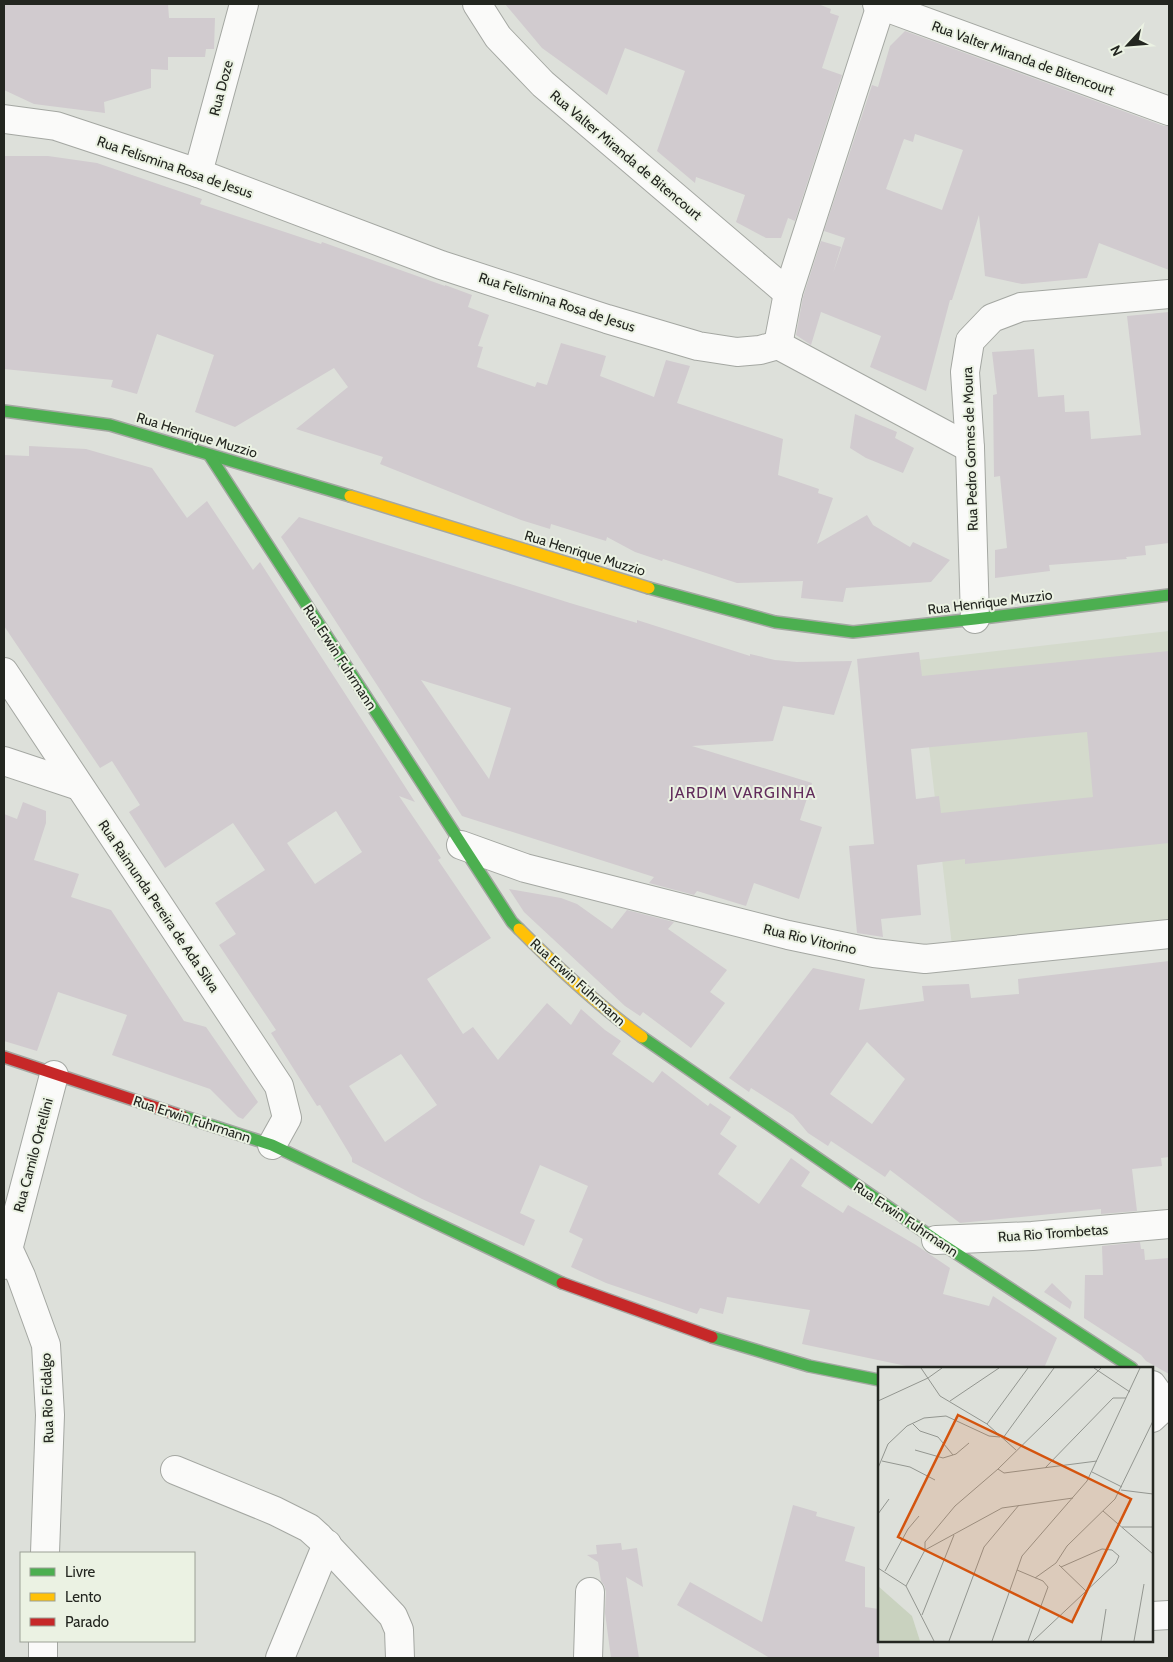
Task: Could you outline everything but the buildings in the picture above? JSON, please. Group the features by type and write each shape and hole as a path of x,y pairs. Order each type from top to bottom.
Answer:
{"street":[{"name":"Rua Doze","path":"198,173 244,4"},
{"name":"Rua Valter Miranda de Bitencourt","path":"477,4 498,37 543,84 788,293"},
{"name":"Rua Valter Miranda de Bitencourt","path":"879,5 1169,112"},
{"path":"879,5 788,293 778,345 970,448"},
{"name":"Rua Felismina Rosa de Jesus","path":"4,119 56,126 198,173 441,265 607,319 698,346 737,352 760,350 778,345"},
{"name":"Rua Pedro Gomes de Moura","path":"974,619 970,448 965,372 970,341 992,318 1021,307 1169,294"},
{"name":"Rua Henrique Muzzio","path":"4,411 110,424 210,456 358,498 656,590 775,622 853,632 1169,595"},
{"name":"Rua Erwin Fuhrmann","path":"210,456 512,922 554,964 615,1018 936,1240 1130,1367"},
{"name":"Rua Raimunda Pereira de Ada Silva","path":"4,672 279,1086 288,1118 272,1145"},
{"path":"4,761 79,786"},
{"name":"Rua Rio Vitorino","path":"461,845 525,868 788,935 874,953 925,959 1169,934"},
{"name":"Rua Erwin Fuhrmann","path":"4,1057 54,1075 272,1145 566,1285 720,1340 809,1366 878,1380"},
{"name":"Rua Camilo Ortellini","path":"8,1241 54,1075"},
{"name":"Rua Rio Trombetas","path":"936,1240 1032,1236 1169,1224"},
{"name":"Rua Rio Fidalgo","path":"8,1241 46,1345 50,1415 45,1552"},
{"path":"175,1470 275,1511 309,1528 327,1544 393,1616 399,1630 400,1658"},
{"path":"280,1658 327,1544"},
{"path":"588,1658 590,1592"},
{"path":"1153,1616 1169,1615"},
{"path":"43,1642 43,1658"}],"shaded area":[{"path":"1169,631 1169,923 952,946 919,660"}],"traffic: fast":[{"path":"4,411 110,425 350,496"},
{"path":"210,456 512,922 519,929"},
{"path":"649,588 775,622 853,632 1169,595"},
{"path":"642,1037 936,1240 1130,1367"},
{"path":"182,1116 272,1145 562,1283"},
{"path":"712,1337 809,1366 878,1380"}],"traffic: slow":[{"path":"350,496 649,588"},
{"path":"519,929 578,985 642,1037"}],"traffic: jam":[{"path":"4,1057 182,1116"},
{"path":"562,1283 712,1337"}],"district":[{"name":"JARDIM VARGINHA","path":"743,792"}]}
